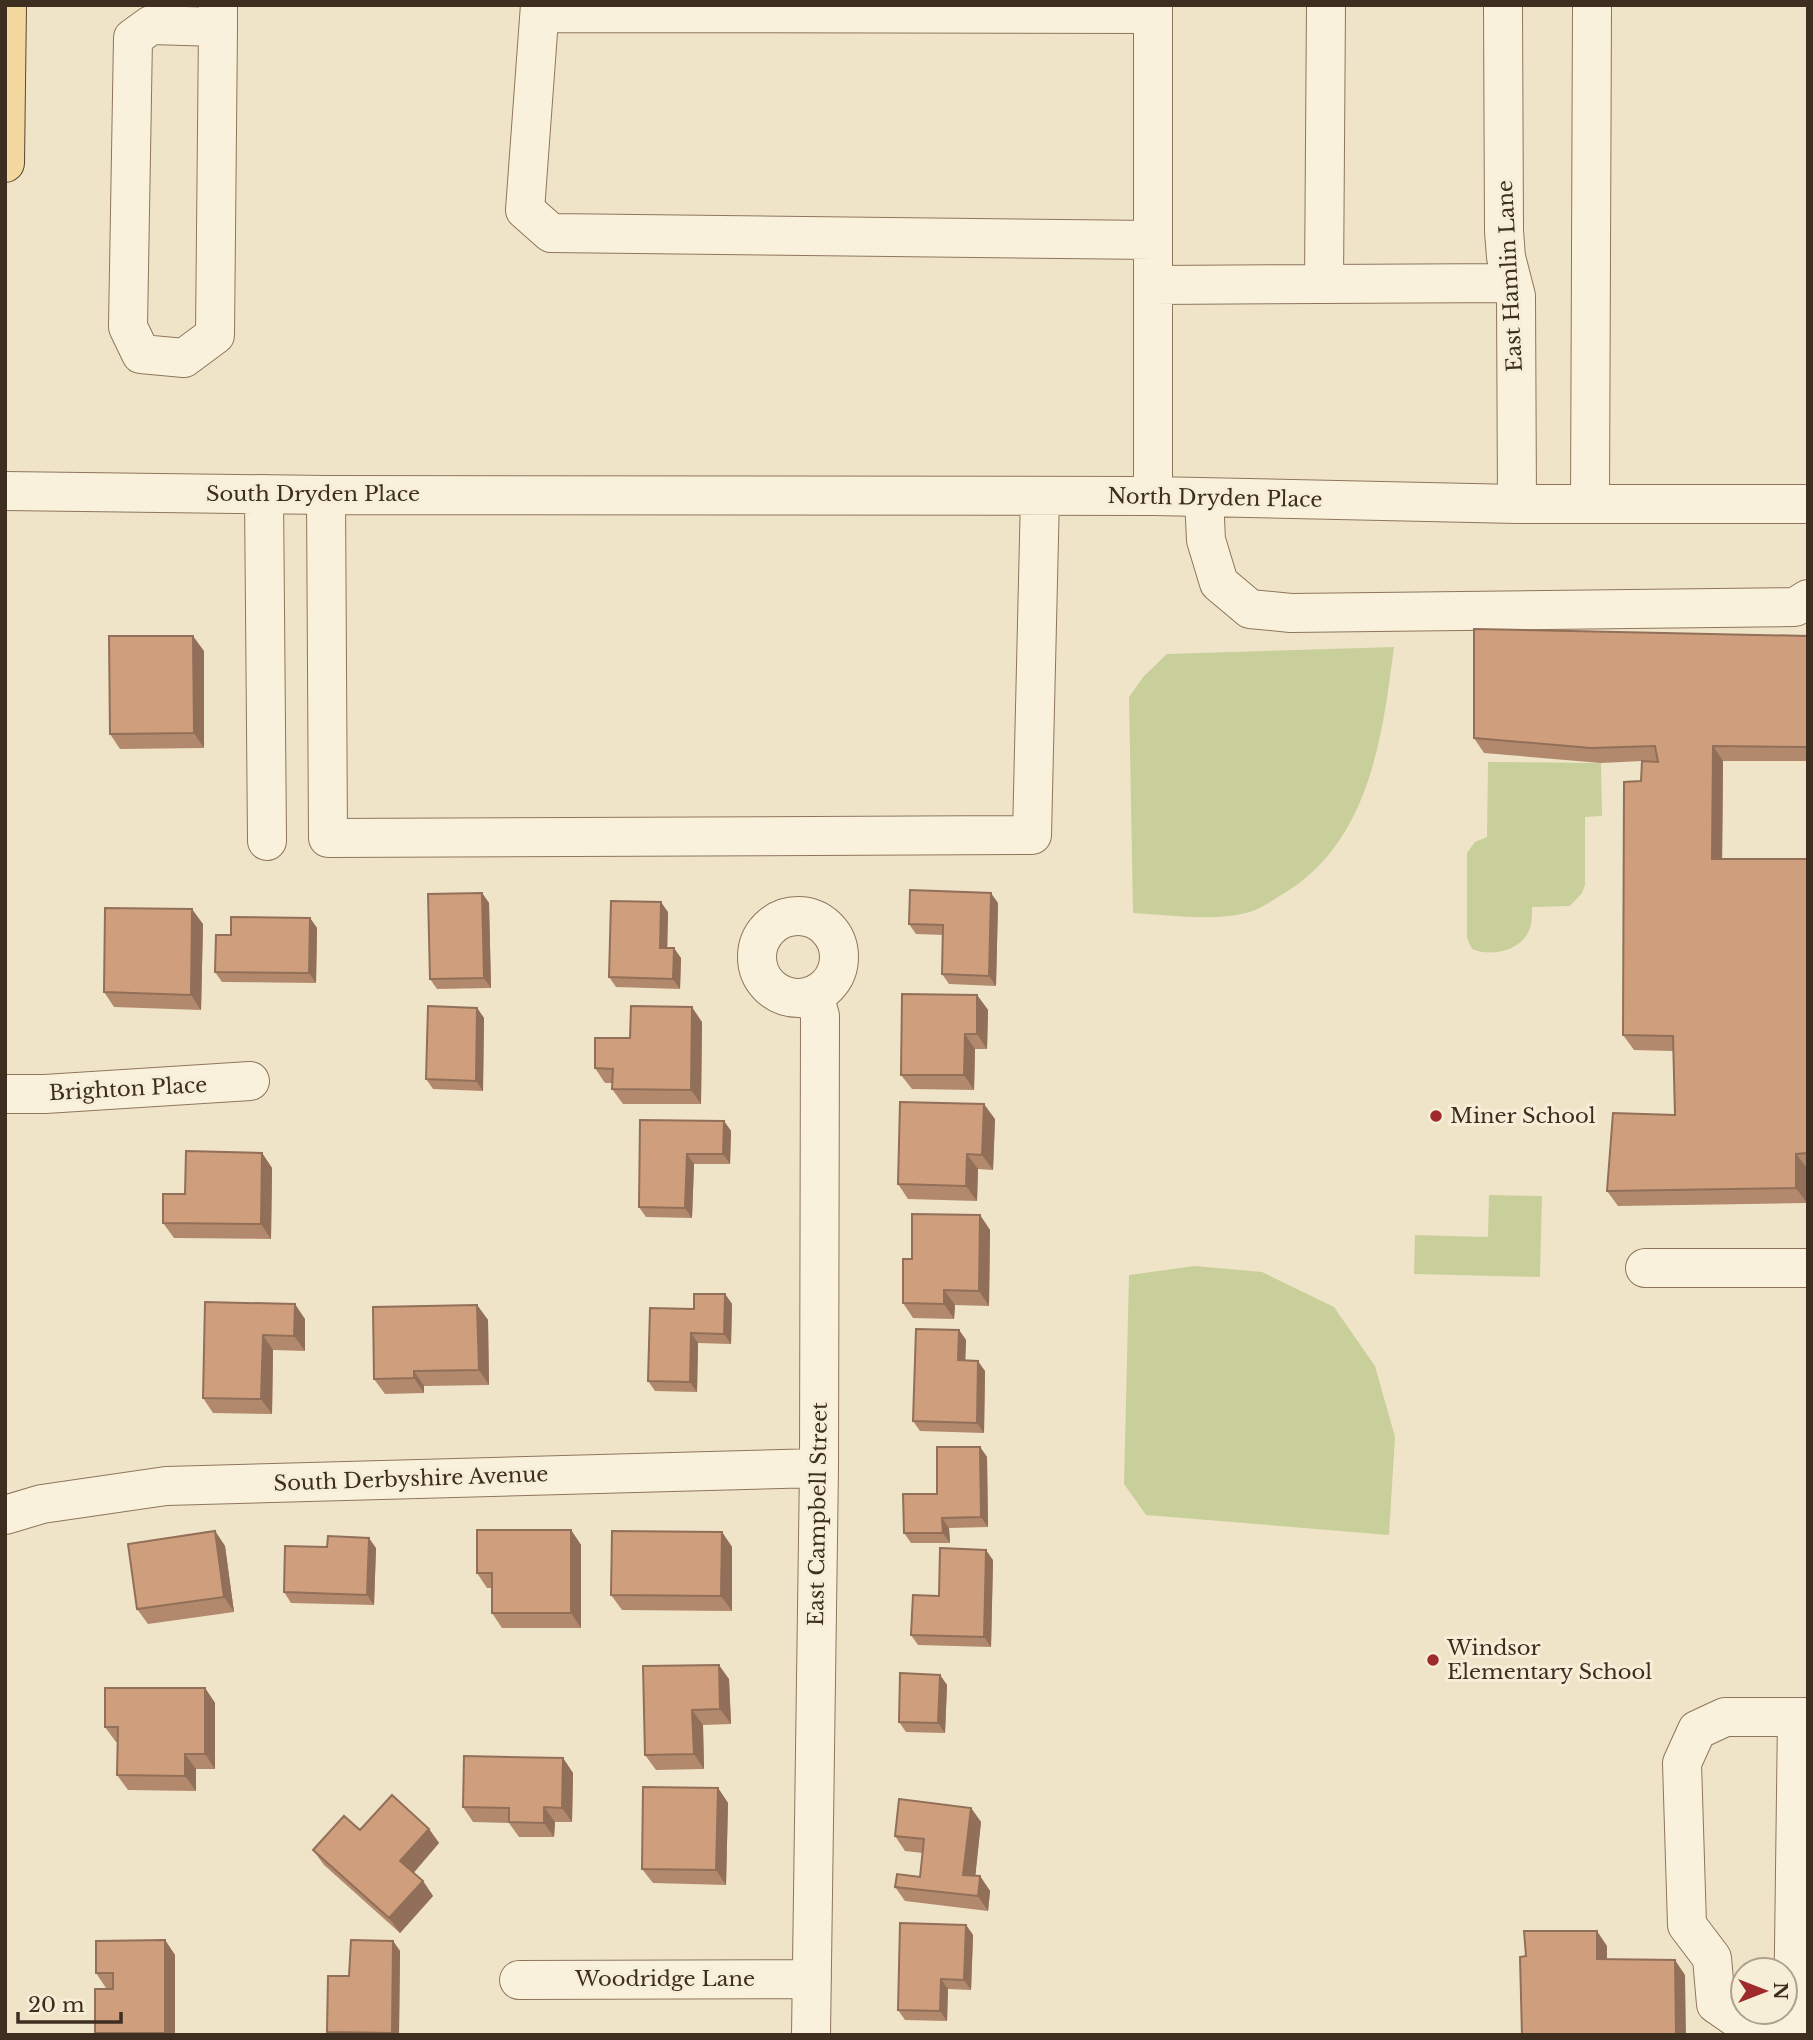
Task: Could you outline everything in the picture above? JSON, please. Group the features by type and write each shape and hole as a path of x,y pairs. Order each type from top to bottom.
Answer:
{"main road":[{"path":"5,163 7,5"}],"street":[{"path":"1324,284 1326,5"},
{"name":"East Hamlin Lane","path":"1503,5 1504,231 1516,296 1517,504"},
{"path":"1590,504 1592,5"},
{"path":"1153,240 551,233 525,210 540,9 1153,10 1153,240 1153,496"},
{"path":"218,16 215,335 184,358 141,354 128,327 133,38 151,26 218,16"},
{"path":"1153,285 1512,283"},
{"name":"South Dryden Place","path":"5,491 326,495 622,494"},
{"path":"264,494 267,841"},
{"name":"North Dryden Place","path":"622,494 1153,496 1517,504 1808,504"},
{"path":"326,495 328,838 1032,835 1040,496"},
{"path":"1204,498 1206,540 1219,583 1250,608 1291,613 1673,610 1794,607 1808,598"},
{"name":"East Campbell Street","path":"811,2035 819,1468 820,1016 814,995"},
{"name":"Brighton Place","path":"5,1094 45,1094 250,1081"},
{"path":"1645,1268 1808,1268"},
{"name":"South Derbyshire Avenue","path":"5,1515 42,1504 166,1486 819,1468"},
{"path":"1725,1717 1802,1717 1801,2025 1742,2022 1716,2004 1712,1958 1687,1925 1682,1763 1697,1730 1725,1717"},
{"name":"Woodridge Lane","path":"519,1980 812,1979"}],"green space":[{"path":"1394,647 1384,718 1366,788 1352,820 1333,850 1309,875 1250,912 1221,917 1133,913 1129,697 1144,676 1167,654"},
{"path":"1488,762 1601,763 1602,816 1585,817 1585,885 1582,893 1570,906 1532,907 1531,924 1523,940 1508,950 1489,953 1472,949 1467,938 1467,853 1475,842 1487,837"},
{"path":"1489,1195 1542,1196 1540,1277 1414,1274 1415,1235 1488,1237"},
{"path":"1195,1266 1262,1272 1334,1307 1375,1366 1395,1437 1389,1535 1146,1515 1124,1484 1129,1275"}],"building":[{"path":"1474,629 1808,636 1808,747 1713,746 1712,859 1807,859 1808,840 1808,1153 1796,1154 1796,1188 1607,1191 1613,1113 1675,1115 1673,1036 1623,1035 1624,782 1641,781 1642,761 1658,762 1655,746 1591,748 1474,738"},
{"path":"109,636 193,636 194,733 110,734"},
{"path":"910,890 991,893 989,976 942,974 943,925 909,924"},
{"path":"482,893 484,978 430,979 428,894"},
{"path":"611,901 661,902 660,948 674,948 673,979 609,977"},
{"path":"105,908 192,909 191,995 104,992"},
{"path":"231,917 310,918 309,973 215,972 216,935 231,935"},
{"path":"902,994 977,995 977,1034 965,1034 964,1075 901,1075"},
{"path":"428,1006 477,1008 476,1081 426,1079"},
{"path":"631,1006 692,1007 691,1090 612,1089 613,1069 595,1068 595,1038 630,1038"},
{"path":"900,1102 984,1104 982,1155 967,1154 966,1186 898,1184"},
{"path":"640,1120 724,1121 723,1154 687,1154 685,1208 639,1207"},
{"path":"186,1151 262,1153 261,1224 163,1223 163,1194 185,1194"},
{"path":"912,1214 980,1215 979,1291 944,1290 944,1304 903,1303 903,1259 912,1259"},
{"path":"694,1294 725,1294 724,1334 691,1333 690,1382 648,1381 650,1308 694,1309"},
{"path":"205,1302 295,1304 294,1336 263,1335 261,1399 203,1398"},
{"path":"477,1305 479,1370 414,1371 414,1378 374,1379 373,1307"},
{"path":"916,1329 959,1330 958,1360 978,1361 977,1423 913,1421"},
{"path":"937,1447 980,1447 981,1517 942,1518 943,1533 904,1533 903,1494 937,1494"},
{"path":"477,1530 571,1530 571,1613 492,1613 492,1573 477,1573"},
{"path":"215,1531 224,1597 137,1609 128,1544"},
{"path":"612,1531 722,1532 721,1596 611,1595"},
{"path":"328,1536 369,1538 367,1595 284,1592 285,1546 327,1547"},
{"path":"940,1548 986,1550 984,1637 911,1635 913,1595 939,1596"},
{"path":"719,1665 720,1709 692,1710 694,1754 645,1755 643,1666"},
{"path":"900,1673 940,1675 938,1723 899,1722"},
{"path":"105,1688 205,1688 205,1754 185,1754 185,1776 117,1775 118,1727 105,1727"},
{"path":"464,1756 563,1758 562,1808 544,1807 544,1823 509,1822 509,1808 463,1807"},
{"path":"643,1787 718,1788 716,1870 642,1869"},
{"path":"392,1795 429,1829 400,1861 423,1881 389,1918 313,1850 344,1816 360,1830"},
{"path":"899,1799 971,1808 963,1875 980,1876 978,1896 895,1887 897,1874 920,1877 924,1839 895,1836"},
{"path":"900,1923 966,1925 964,1980 941,1979 940,2011 898,2010"},
{"path":"1524,1931 1597,1931 1597,1959 1675,1960 1676,2035 1522,2035 1520,1957 1526,1956"},
{"path":"165,1940 165,2033 95,2033 95,1989 113,1989 113,1973 96,1973 96,1941"},
{"path":"351,1940 393,1941 392,2033 327,2032 328,1976 349,1976"}],"place":[{"name":"Miner School","path":"1436,1116"},
{"name":"Windsor Elementary School","path":"1433,1660"}]}
